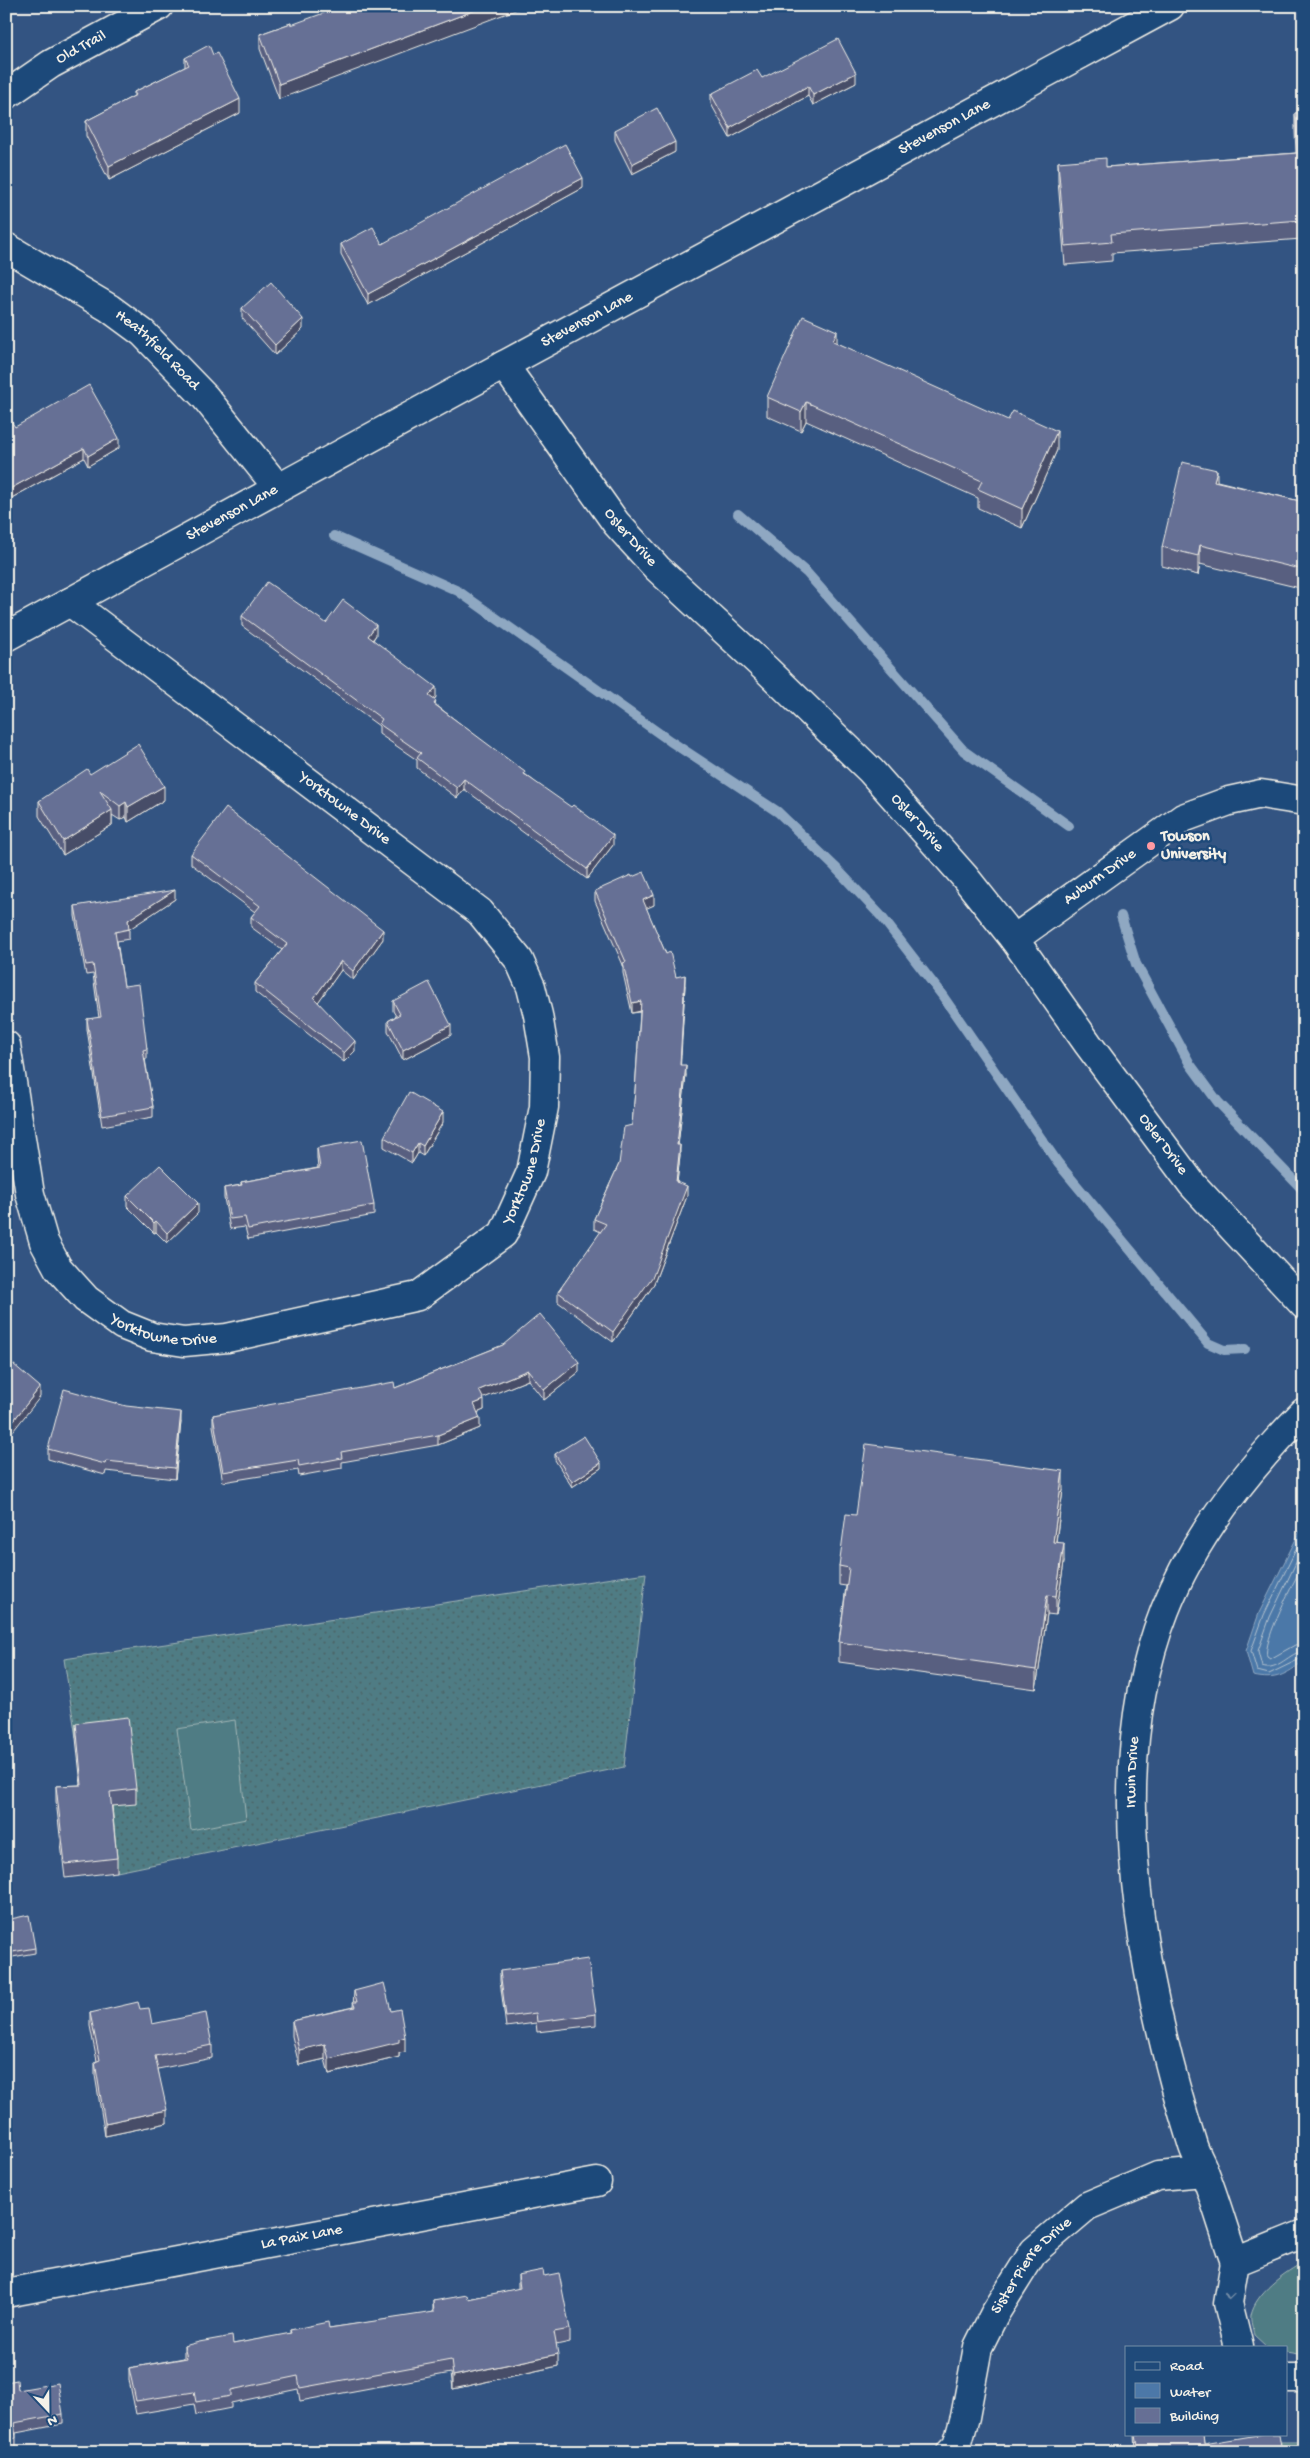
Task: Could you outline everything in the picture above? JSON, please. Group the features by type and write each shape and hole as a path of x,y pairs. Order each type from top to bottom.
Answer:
{"street":[{"name":"Old Trail","path":"6,95 45,68 159,6"},
{"name":"Stevenson Lane","path":"6,637 504,365 1170,6"},
{"name":"Heathfield Road","path":"6,247 109,308 143,333 205,397 278,488"},
{"name":"Osler Drive","path":"504,365 616,523 657,568 767,670 871,771 919,823 1014,939 1192,1184 1256,1255 1304,1304"},
{"name":"Yorktowne Drive","path":"6,1045 30,1194 44,1242 58,1268 86,1299 122,1325 152,1337 184,1342 227,1338 418,1296 503,1234 531,1172 544,1107 545,1057 531,987 519,960 480,912 70,602"},
{"name":"Auburn Drive","path":"1014,939 1183,818 1228,801 1261,794 1304,801"},
{"name":"Irwin Drive","path":"1235,2262 1204,2172 1194,2149 1169,2060 1139,1910 1134,1871 1132,1816 1140,1708 1154,1642 1165,1610 1181,1576 1234,1494 1257,1464 1304,1412"},
{"name":"Sister Pierre Drive","path":"951,2452 957,2446 965,2417 978,2347 994,2315 1034,2251 1087,2206 1158,2176 1204,2172"},
{"name":"La Paix Lane","path":"6,2293 598,2182"},
{"path":"1239,2346 1228,2303 1235,2262 1304,2234"},
{"path":"1288,2378 1304,2378"}],"green space":[{"path":"646,1573 624,1767 117,1872 110,1806 136,1803 76,1738 64,1659"},
{"path":"235,1720 246,1819 191,1830 177,1729"},
{"path":"1304,2262 1304,2355 1288,2352 1288,2346 1266,2346 1254,2335 1251,2322 1251,2315 1258,2299 1288,2271"},
{"path":"1281,2442 1304,2442 1304,2452 1280,2452"}],"water":[{"path":"1304,1523 1304,1661 1280,1676 1268,1678 1253,1676 1246,1651 1259,1613"}],"building":[{"path":"343,6 486,6 279,84 260,34"},
{"path":"838,39 856,73 813,95 808,86 730,128 711,94 757,70 762,78"},
{"path":"209,45 213,55 217,53 240,99 109,166 86,121 136,95 134,92 189,65 185,58"},
{"path":"657,108 675,142 632,164 615,130"},
{"path":"1295,113 1304,113 1304,231 1302,220 1111,234 1112,242 1065,246 1058,162 1106,158 1106,167 1298,153"},
{"path":"565,144 583,178 368,294 341,244 373,227 382,244"},
{"path":"271,282 303,319 275,345 242,308"},
{"path":"803,316 837,331 833,341 1008,420 1013,411 1057,431 1022,509 978,489 982,481 806,402 801,412 767,397"},
{"path":"89,385 119,438 88,456 84,448 6,491 6,424 11,421 15,427"},
{"path":"1182,462 1217,470 1214,481 1304,502 1304,570 1200,545 1198,556 1162,547"},
{"path":"267,582 326,623 343,600 376,625 368,636 436,687 429,696 436,701 434,704 525,772 524,774 571,807 573,805 613,835 587,869 464,779 457,788 417,758 421,753 379,724 382,719 242,616"},
{"path":"138,744 164,786 128,807 126,802 120,806 100,791 112,810 63,841 39,801 87,769 90,774"},
{"path":"226,808 383,930 353,971 341,961 314,998 355,1041 344,1053 255,983 287,944 251,917 260,906 191,854"},
{"path":"644,872 654,895 643,900 666,954 670,952 676,977 685,975 680,1065 686,1065 677,1145 680,1145 676,1182 687,1186 653,1276 613,1332 558,1292 606,1224 594,1219 619,1164 624,1127 632,1125 641,1001 632,1003 623,963 626,962 595,891 631,875 632,877"},
{"path":"175,890 128,920 129,929 115,932 124,986 139,984 147,1049 143,1050 153,1107 102,1116 87,1019 101,1017 93,964 86,965 75,906"},
{"path":"429,982 451,1025 403,1050 388,1021 400,1014 393,1001"},
{"path":"409,1092 443,1112 423,1146 418,1143 412,1153 384,1137"},
{"path":"362,1140 374,1205 248,1229 245,1217 230,1219 224,1188 242,1185 241,1182 320,1168 317,1148"},
{"path":"160,1165 198,1203 167,1233 127,1196"},
{"path":"540,1314 579,1362 544,1390 528,1370 479,1390 484,1400 474,1404 480,1418 438,1435 341,1452 342,1458 299,1466 298,1460 223,1472 213,1415 394,1382 395,1388 503,1345"},
{"path":"6,1358 40,1387 6,1430"},
{"path":"64,1389 126,1406 181,1412 175,1468 106,1461 105,1464 48,1449"},
{"path":"584,1436 601,1463 572,1482 555,1454"},
{"path":"866,1444 1063,1471 1053,1542 1064,1543 1056,1596 1047,1595 1036,1670 839,1642 849,1568 839,1566 846,1514 856,1515"},
{"path":"128,1717 136,1789 110,1792 117,1858 65,1864 56,1786 82,1785 76,1723"},
{"path":"29,1915 35,1948 7,1953 6,1920"},
{"path":"588,1959 596,2014 537,2022 536,2013 506,2017 500,1971"},
{"path":"384,1983 391,2011 400,2009 405,2037 399,2039 399,2042 329,2059 325,2044 299,2050 292,2021 355,2007 353,2002 357,2002 354,1991"},
{"path":"1304,1992 1304,2002 1300,2000"},
{"path":"138,2002 140,2009 149,2008 152,2024 206,2013 212,2045 155,2056 167,2110 105,2123 95,2062 100,2060 90,2013"},
{"path":"543,2270 544,2276 559,2273 570,2329 554,2332 558,2354 453,2376 451,2360 300,2388 298,2376 231,2390 231,2396 196,2402 194,2392 136,2401 129,2368 187,2358 184,2346 232,2336 233,2344 291,2333 290,2330 328,2322 329,2328 434,2312 433,2301 467,2295 468,2299 520,2288 518,2275"},
{"path":"17,2380 18,2390 58,2383 63,2414 14,2423 16,2438 6,2440 6,2382"},
{"path":"1136,2436 1203,2436 1204,2444 1252,2436 1279,2436 1282,2452 1139,2452"}],"waterway":[{"path":"738,514 807,573 964,751 1069,826"},
{"path":"334,536 458,591 670,741 778,812 835,867 881,916 942,995 1058,1163 1208,1343 1224,1350 1245,1349"},
{"path":"1121,916 1136,964 1190,1064 1218,1102 1304,1191"}],"place":[{"name":"Towson University","path":"1151,846"}]}
